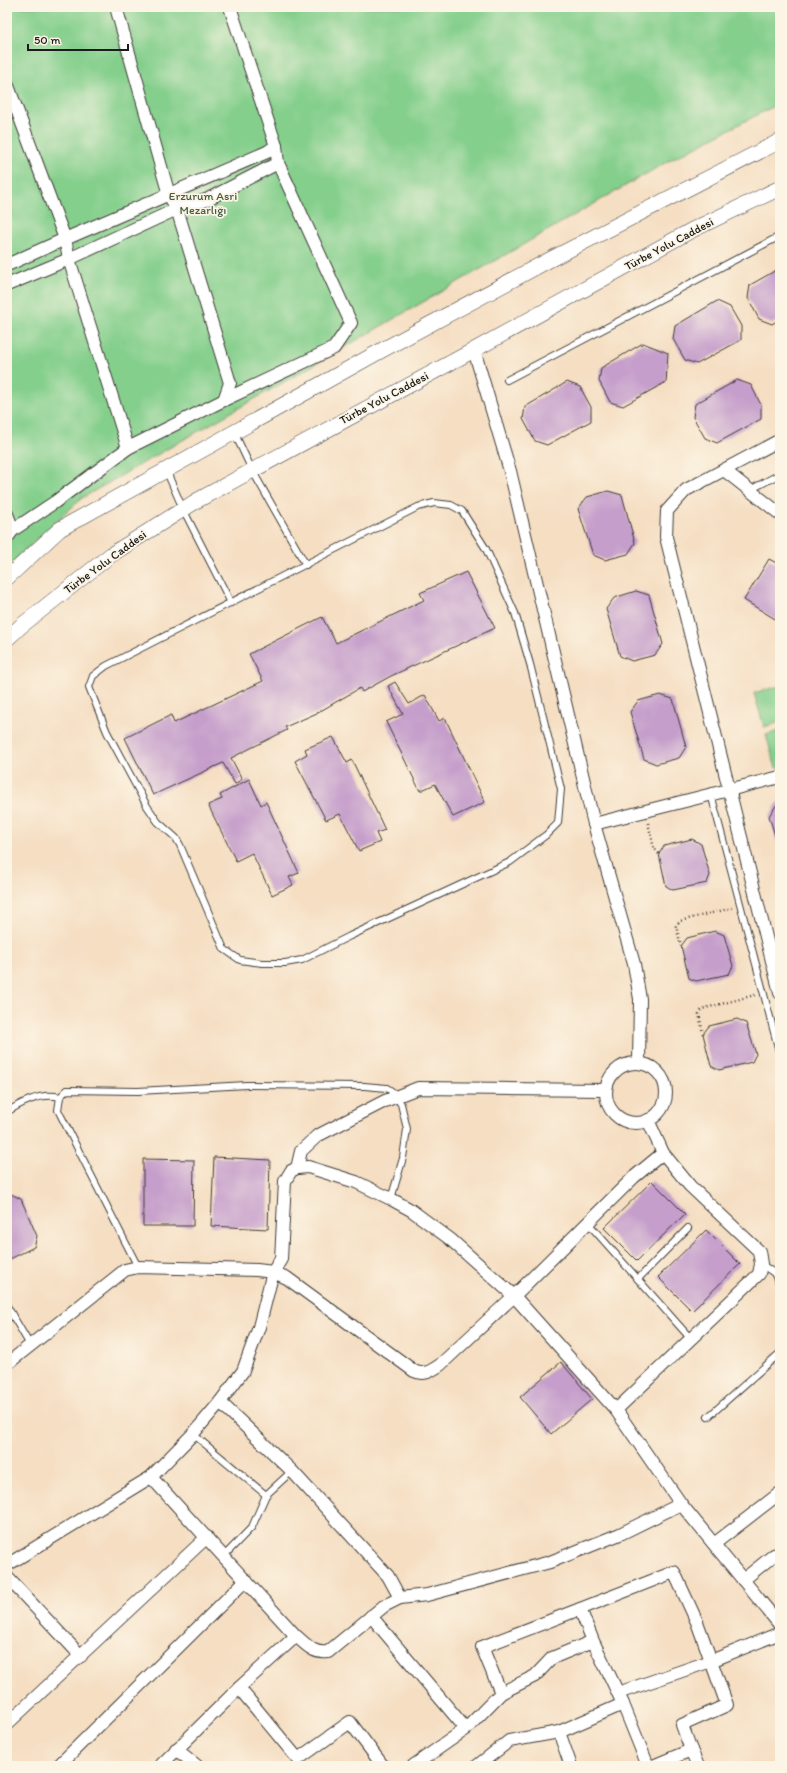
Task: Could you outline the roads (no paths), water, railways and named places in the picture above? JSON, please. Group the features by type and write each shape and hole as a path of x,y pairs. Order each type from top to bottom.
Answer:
{"street":[{"path":"116,7 169,195 177,209 230,384 224,400"},
{"path":"7,514 10,534 128,448 224,400 334,348 351,323 278,162 276,146 230,7"},
{"path":"7,84 65,239 69,260 128,448"},
{"path":"7,578 60,529 551,259 780,140"},
{"path":"7,265 267,152 276,146"},
{"path":"7,285 69,260 177,209 206,200 278,162"},
{"name":"Türbe Yolu Caddesi","path":"7,639 21,626 112,554 183,509 692,230 780,188"},
{"path":"474,350 510,471 594,824 634,964 640,999 639,1063"},
{"path":"780,440 686,490 668,511 666,537 780,993"},
{"path":"724,470 780,514"},
{"path":"594,824 780,777"},
{"path":"629,1063 639,1063 648,1065 656,1070 662,1078 666,1097 662,1107 656,1115 648,1120 628,1122 621,1118 609,1106 606,1090 608,1081 613,1073 620,1067 629,1063"},
{"path":"297,1168 301,1151 317,1136 396,1096 418,1088 606,1090"},
{"path":"616,1410 759,1274 761,1264 759,1251 690,1186 663,1153 648,1120"},
{"path":"7,1364 125,1270 138,1267 257,1270 273,1272 287,1278 309,1293 419,1374 431,1372 514,1296 634,1177 663,1153"},
{"path":"7,1566 151,1477 193,1434 220,1402 243,1371 252,1350 273,1272 280,1259 285,1182 291,1171 297,1168 308,1167 356,1182 391,1198 411,1210 450,1240 514,1296 616,1410 682,1504 780,1625"},
{"path":"220,1402 292,1471 388,1576 400,1598"},
{"path":"151,1477 296,1636 312,1650 317,1652 328,1652 384,1606 400,1598 427,1595 550,1562 620,1534 682,1504"},
{"path":"714,1544 780,1493"},
{"path":"7,1724 206,1537"},
{"path":"743,1580 774,1555 780,1553"},
{"path":"501,1693 482,1646 674,1572 697,1622 726,1705 682,1725 698,1766"},
{"path":"7,1577 81,1656"},
{"path":"58,1766 246,1580"},
{"path":"580,1609 593,1641 620,1698 648,1766"},
{"path":"371,1616 466,1729"},
{"path":"477,1766 509,1741 559,1732 620,1698 780,1634"},
{"path":"160,1766 239,1688 296,1636"},
{"path":"413,1766 466,1729 501,1693 535,1676 552,1658 593,1641"},
{"path":"239,1688 298,1760 350,1722 383,1766"},
{"path":"559,1732 571,1766"},
{"path":"176,1750 197,1766"},
{"path":"653,1766 691,1750"}],"lane":[{"path":"507,380 780,236"},
{"path":"234,432 252,470 306,564"},
{"path":"166,470 183,509 230,603"},
{"path":"750,490 780,474"},
{"path":"434,503 451,505 462,511 486,549 515,613 530,664 561,789 558,822 550,831 510,862 302,960 285,963 262,963 240,960 224,949 180,845 176,838 158,822 147,806 107,732 89,687 92,676 106,666 306,564 418,507 434,503"},
{"path":"711,794 780,1055"},
{"path":"138,1267 58,1110 60,1098 68,1090 138,1091 246,1085 364,1086 387,1088 396,1096 404,1112 406,1137 401,1165 391,1198"},
{"path":"7,1112 22,1103 44,1096 60,1098"},
{"path":"588,1223 691,1339"},
{"path":"638,1279 688,1228"},
{"path":"761,1264 774,1274 780,1285"},
{"path":"7,1306 30,1345"},
{"path":"708,1417 780,1353"},
{"path":"193,1434 266,1495"},
{"path":"224,1556 252,1527 266,1495 292,1471"}],"park label":[{"name":"Erzurum Asri Mezarlığı","path":"203,203"}]}
